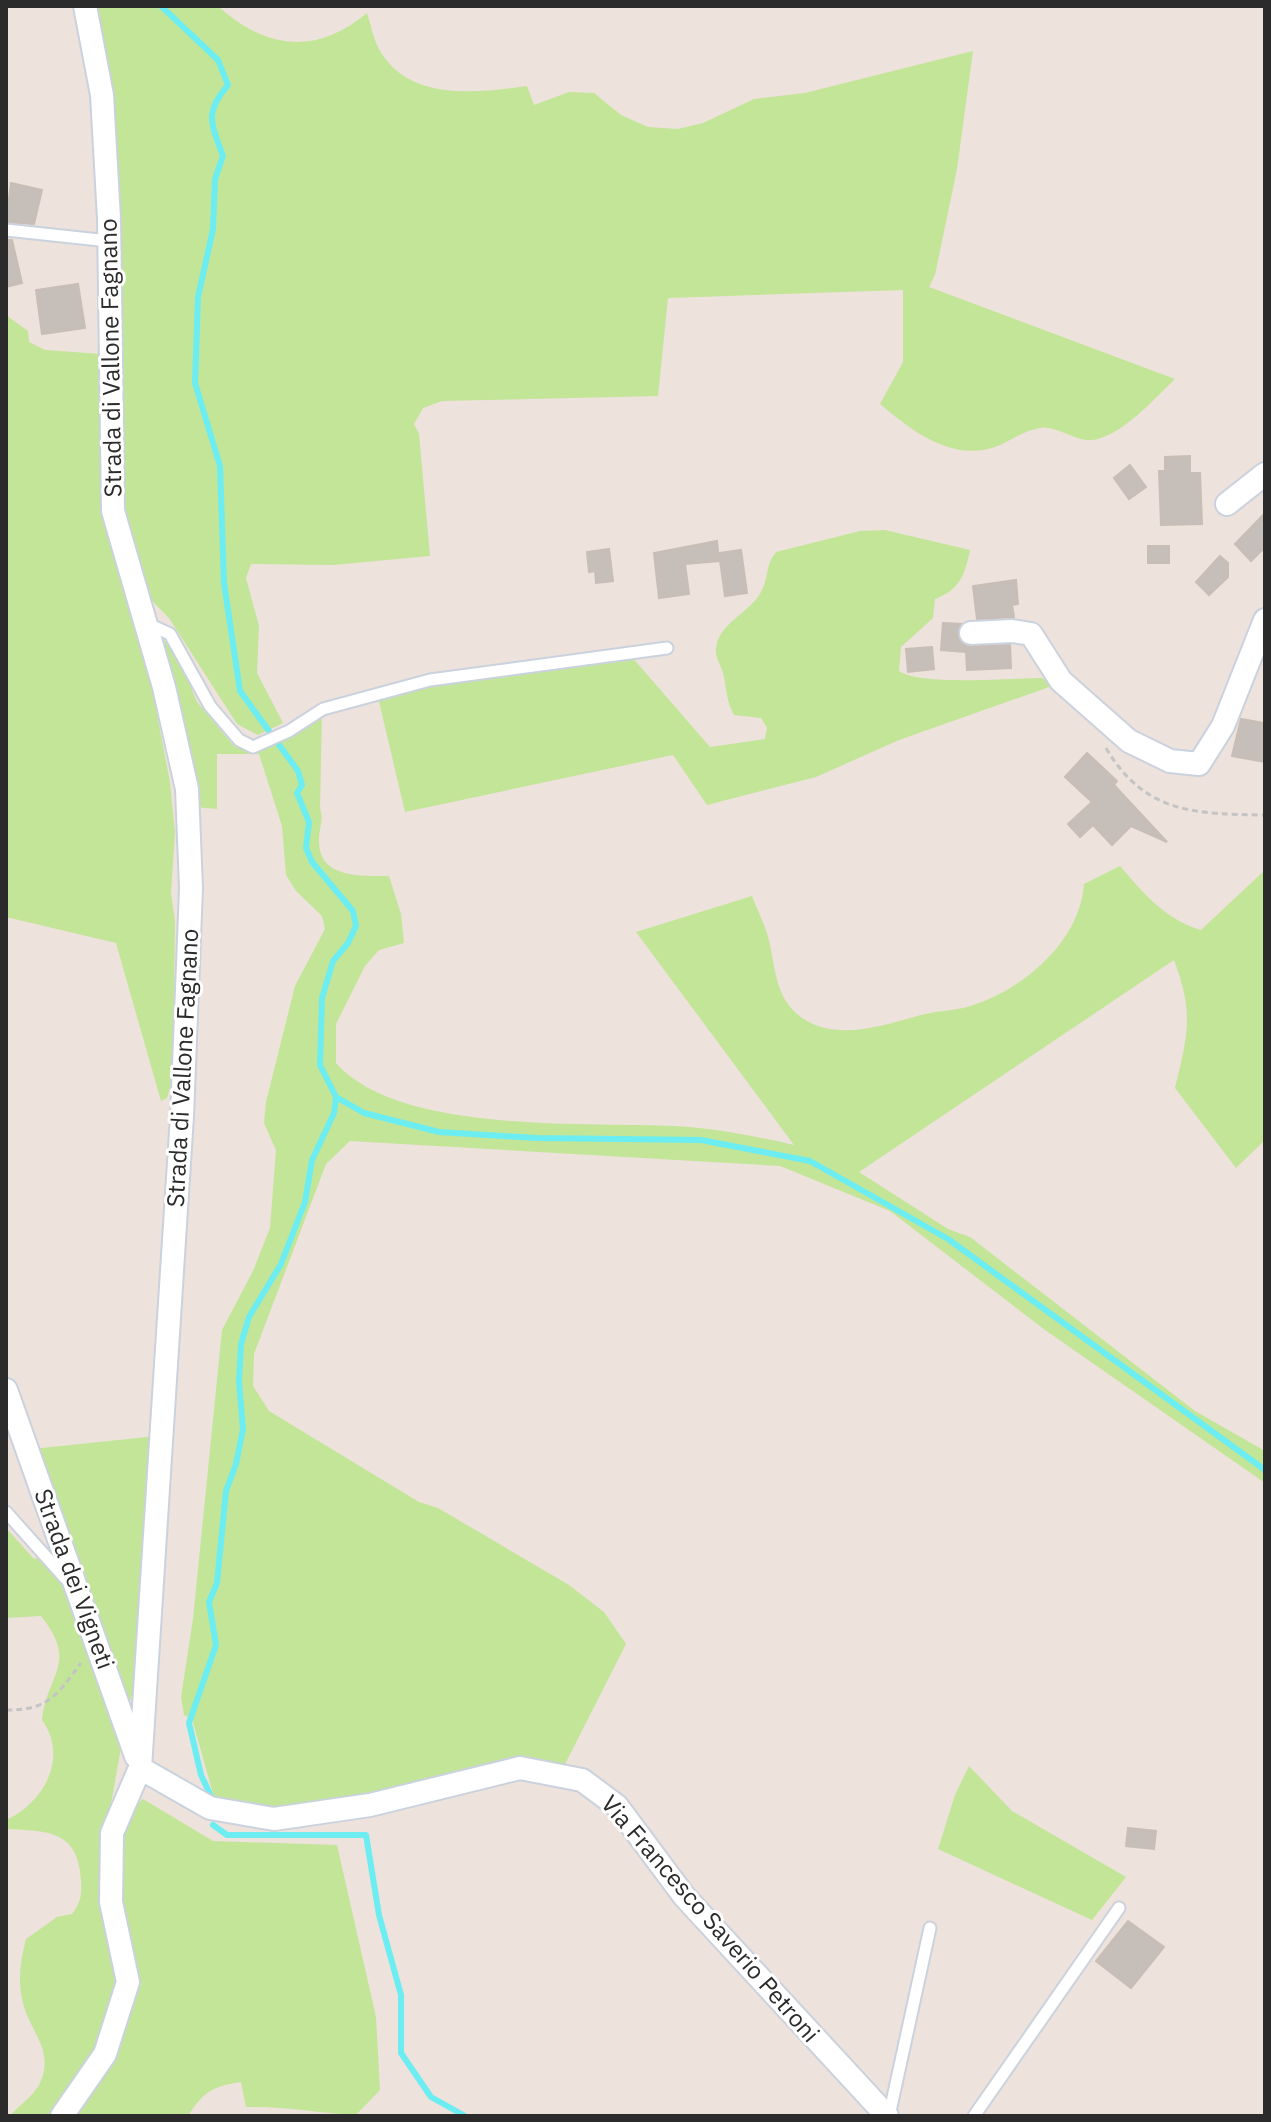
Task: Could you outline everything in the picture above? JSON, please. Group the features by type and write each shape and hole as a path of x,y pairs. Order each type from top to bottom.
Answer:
{"street":[{"name":"Strada di Vallone Fagnano","path":"62,2116 105,2054 128,1982 111,1902 112,1833 140,1768 182,1116 191,888 187,789 113,511 109,241 102,95 85,6"},
{"path":"1227,504 1265,474"},
{"path":"971,633 1012,631 1031,634 1061,681 1129,741 1170,761 1199,764 1223,726 1265,620"},
{"name":"Strada dei Vigneti","path":"6,1390 140,1768"},
{"name":"Via Francesco Saverio Petroni","path":"140,1768 210,1808 274,1819 370,1805 520,1768 582,1780 617,1806 684,1896 888,2116"}],"lane":[{"path":"6,230 109,241"},
{"path":"145,623 170,634 210,706 239,740 253,747 267,743 323,709 430,680 667,648"},
{"path":"6,1512 52,1561 83,1602"},
{"path":"974,2116 1119,1908"},
{"path":"888,2116 930,1928"}],"path":[{"path":"1113,728 1106,740 1106,749 1152,798 1171,807 1204,813 1265,815"},
{"path":"6,1710 38,1707 56,1697 97,1640"}],"green space":[{"path":"95,6 218,6 254,32 292,42 329,36 367,13 382,54 395,69 428,87 488,91 527,86 534,105 569,92 594,93 621,115 648,127 678,129 703,123 754,99 805,93 973,51 957,169 935,275 929,287 1175,379 1134,418 1098,439 1080,439 1040,428 995,447 979,451 963,450 947,447 918,433 880,404 903,362 903,290 668,298 658,396 442,401 423,408 414,424 419,434 430,556 333,565 251,564 246,578 259,626 257,673 283,723 258,735 237,724 169,618 140,589 121,500 125,462 120,357"},
{"path":"6,315 28,331 29,342 45,350 102,354 120,556 149,673 170,782 175,833 171,893 175,921 173,1077 167,1098 161,1101 116,943 6,917"},
{"path":"885,530 970,550 966,567 956,586 935,599 933,618 901,647 899,671 910,676 945,680 1042,678 1055,685 899,740 816,777 707,805 673,755 405,812 377,693 631,656 710,747 765,739 767,728 761,718 734,715 731,710 716,652 722,632 761,592 776,552 860,531"},
{"path":"156,634 175,649 197,702 235,747 250,748 322,710 321,853 333,869 343,873 389,876 401,914 404,943 379,950 365,966 336,1024 336,1063 365,1086 402,1102 447,1113 544,1123 689,1127 794,1145 636,932 752,896 766,930 776,978 792,1009 816,1025 830,1029 861,1029 963,1008 1005,991 1043,963 1058,946 1080,906 1084,884 1120,866 1166,912 1201,930 1265,870 1265,1140 1236,1168 1175,1088 1186,1038 1187,1010 1174,960 859,1172 948,1229 970,1237 1195,1411 1265,1451 1265,1483 1045,1330 890,1211 780,1166 350,1141 326,1164 254,1354 253,1386 269,1411 419,1502 438,1508 569,1585 604,1612 626,1644 561,1772 270,1816 216,1804 192,1719 184,1715 181,1697 193,1619 222,1330 253,1271 270,1228 276,1150 264,1123 266,1102 295,986 325,929 322,916 296,891 286,875 282,826 259,754 217,754 217,809 194,807"},
{"path":"157,1436 138,1676 128,1708 106,1832 125,1982 103,2046 59,2116 10,2116 37,2088 45,2062 41,2044 24,2007 21,1989 21,1964 26,1939 57,1917 72,1914 79,1902 81,1885 79,1864 67,1842 47,1833 6,1829 6,1820 31,1802 48,1778 53,1749 50,1734 42,1720 59,1658 52,1632 41,1616 6,1618 6,1528 34,1559 50,1554 78,1576 32,1449"},
{"path":"969,1766 1012,1811 1126,1877 1092,1920 938,1849 955,1795"},
{"path":"143,1799 213,1841 337,1845 376,2017 380,2090 356,2115 246,2107 241,2082 210,2092 188,2116 70,2116 119,2024 116,1864 125,1816"}],"building":[{"path":"11,183 42,190 34,224 6,222"},
{"path":"6,240 12,240 22,283 6,287"},
{"path":"78,284 85,328 42,334 36,290"},
{"path":"1190,456 1190,473 1200,473 1202,524 1161,525 1159,471 1165,471 1165,457"},
{"path":"1130,465 1146,487 1129,499 1114,478"},
{"path":"1265,513 1265,547 1251,561 1235,544"},
{"path":"717,541 719,561 685,564 689,594 659,598 654,553"},
{"path":"1148,546 1169,546 1169,563 1148,563"},
{"path":"609,549 613,581 596,583 595,571 589,572 587,552"},
{"path":"741,550 747,593 725,596 719,553"},
{"path":"1220,556 1228,563 1228,577 1209,595 1196,582"},
{"path":"1016,580 1018,604 1012,605 1014,617 977,619 973,586"},
{"path":"943,623 961,624 957,634 965,646 1010,645 1011,668 967,670 966,652 941,650"},
{"path":"932,647 934,669 908,672 906,649"},
{"path":"1241,719 1265,723 1265,762 1232,756"},
{"path":"1087,753 1117,781 1114,785 1167,842 1131,826 1112,845 1093,825 1080,837 1068,824 1092,802 1065,777"},
{"path":"1128,1828 1156,1831 1154,1849 1126,1846"},
{"path":"1128,1921 1164,1947 1131,1988 1096,1961"}],"waterway":[{"path":"161,6 218,60 228,85 215,103 212,119 223,156 215,179 213,229 198,297 195,383 220,466 224,583 240,691 298,771 302,785 297,793 309,822 306,848 312,862 353,911 356,926 348,943 333,961 322,998 320,1065 336,1097 334,1113 312,1160 305,1202 281,1264 249,1317 241,1344 239,1382 243,1429 236,1464 226,1491 217,1583 209,1602 216,1645 189,1723 201,1775 211,1796"},
{"path":"336,1097 364,1113 439,1132 536,1138 701,1140 810,1161 948,1239 1265,1470"},
{"path":"213,1825 227,1835 366,1835 379,1915 401,1995 401,2053 431,2097 465,2116"}]}
